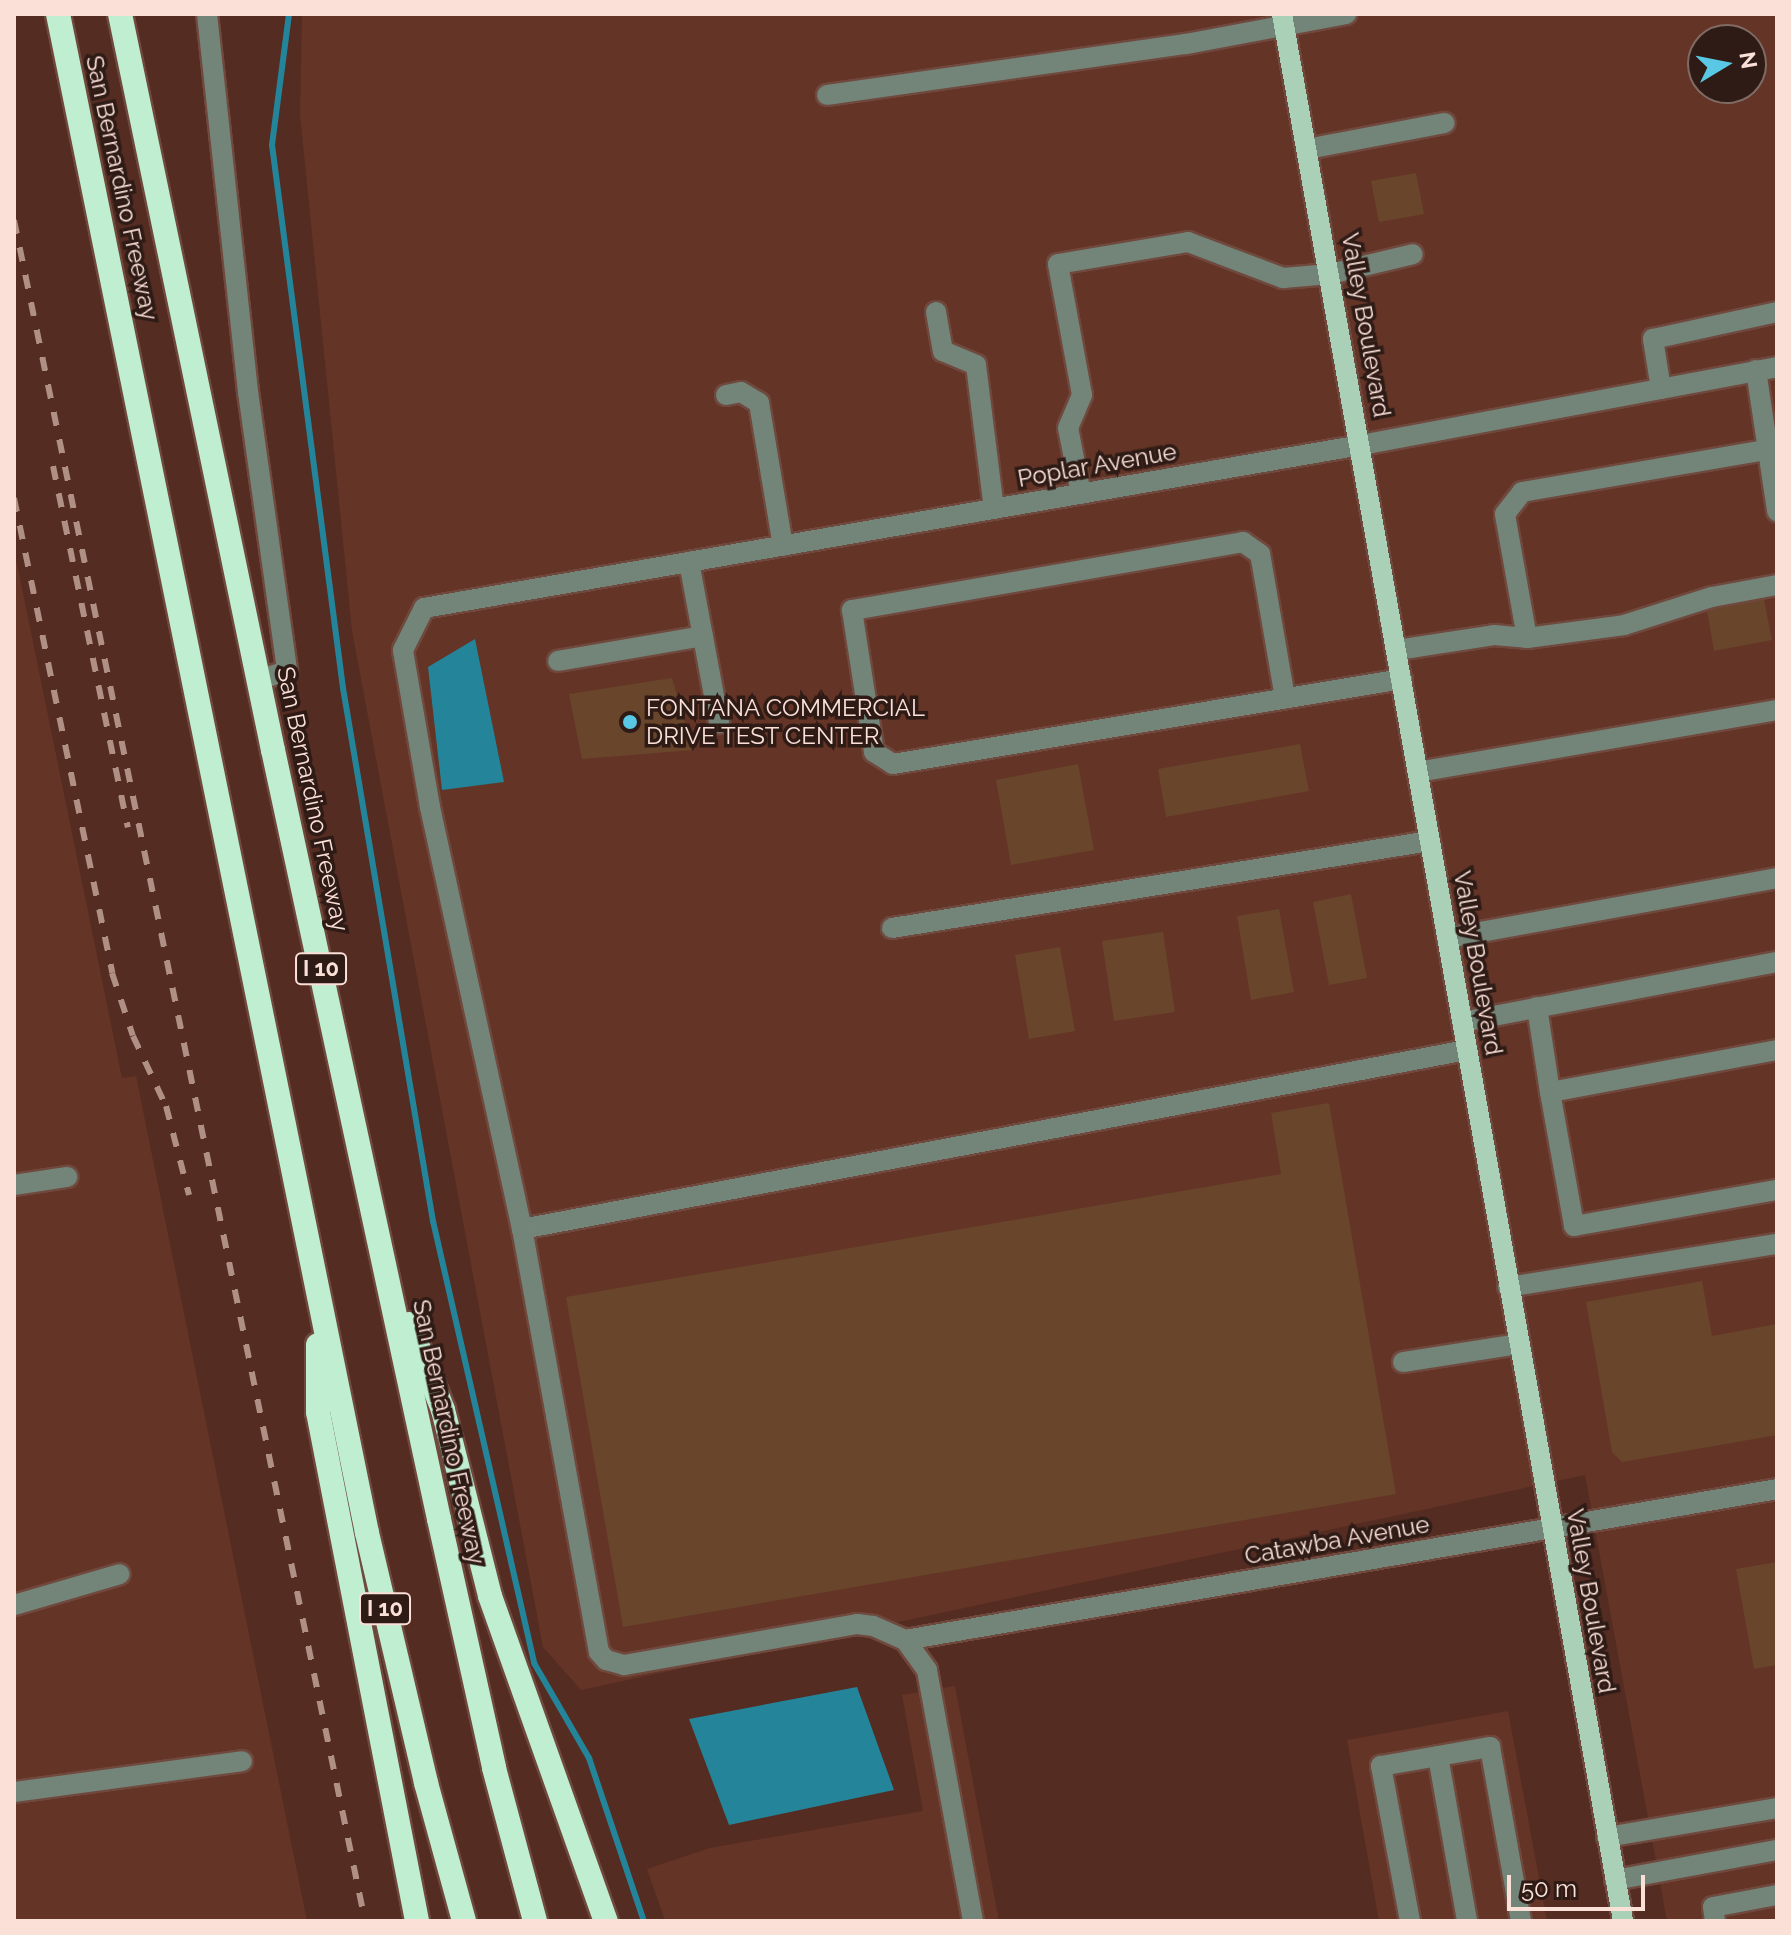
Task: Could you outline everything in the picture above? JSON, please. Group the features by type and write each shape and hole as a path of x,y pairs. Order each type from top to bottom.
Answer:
{"highway":[{"name":"San Bernardino Freeway","path":"58,14 374,1562 464,1921"},
{"name":"San Bernardino Freeway","path":"120,14 258,680 382,1256 491,1753 535,1921"},
{"path":"382,1256 443,1410 490,1596 606,1921"},
{"path":"317,1294 318,1412 417,1921"}],"main road":[{"name":"Valley Boulevard","path":"1283,19 1623,1921"}],"street":[{"path":"207,14 248,392 287,671 258,680"},
{"path":"827,95 1186,44 1283,19 1346,14"},
{"path":"1307,149 1445,123"},
{"path":"1081,494 1068,428 1082,395 1058,264 1188,242 1283,278 1330,274 1413,254"},
{"path":"936,312 943,351 976,365 994,509"},
{"path":"1661,389 1653,339 1777,312"},
{"name":"Poplar Avenue","path":"522,1229 430,807 403,650 424,608 1361,445 1777,367"},
{"path":"1756,370 1774,450 1777,511"},
{"path":"726,395 741,392 759,403 783,546"},
{"path":"1527,638 1505,514 1522,492 1774,450"},
{"path":"1285,698 1260,554 1243,542 852,610 874,752 893,764 1402,679"},
{"path":"689,562 719,723"},
{"path":"1397,650 1494,635 1527,638 1624,625 1712,597 1777,585"},
{"path":"558,661 703,636"},
{"path":"1418,772 1777,710"},
{"path":"892,928 1430,841"},
{"path":"1447,938 1777,878"},
{"path":"1462,1022 1777,962"},
{"path":"1537,1007 1574,1226 1777,1190"},
{"path":"973,1921 927,1670 905,1640 885,1630 857,1624 636,1663 614,1664 606,1660 596,1640 522,1229 1467,1050"},
{"path":"1550,1092 1777,1050"},
{"path":"14,1185 67,1177"},
{"path":"1508,1287 1777,1244"},
{"path":"1403,1362 1518,1344"},
{"name":"Catawba Avenue","path":"905,1640 1777,1489"},
{"path":"14,1605 120,1574"},
{"path":"1410,1921 1381,1766 1490,1747 1521,1921"},
{"path":"1438,1756 1467,1921"},
{"path":"14,1792 242,1761"},
{"path":"1607,1837 1777,1808"},
{"path":"1615,1880 1777,1850"},
{"path":"1715,1921 1713,1907 1777,1895"}],"shaded area":[{"path":"302,14 1777,14 1777,1921 1667,1921 1585,1475 581,1690 543,1647 352,631 300,114"},
{"path":"14,549 122,1078 136,1076 307,1921 14,1921"},
{"path":"955,1686 999,1921 665,1921 647,1869 710,1848 923,1811 902,1695"},
{"path":"1508,1711 1547,1921 1379,1921 1347,1740"}],"water":[{"path":"475,639 504,782 442,790 428,667"},
{"path":"857,1687 894,1790 729,1825 689,1719"}],"building":[{"path":"1416,173 1424,214 1379,222 1371,181"},
{"path":"1763,595 1772,640 1714,651 1706,605"},
{"name":"FONTANA COMMERCIAL DRIVE TEST CENTER","path":"672,678 693,750 582,759 569,694"},
{"path":"1300,744 1309,791 1166,817 1158,769"},
{"path":"1078,764 1094,850 1011,865 996,780"},
{"path":"1351,894 1367,978 1329,985 1313,902"},
{"path":"1279,909 1294,992 1251,1000 1237,916"},
{"path":"1163,932 1175,1012 1114,1021 1102,941"},
{"path":"1060,947 1075,1031 1029,1039 1015,955"},
{"path":"1329,1103 1396,1494 623,1627 566,1297 1281,1174 1271,1113"},
{"path":"1702,1281 1712,1336 1777,1324 1777,1435 1622,1462 1612,1452 1586,1302"},
{"path":"1777,1562 1777,1665 1754,1669 1736,1569"}],"waterway":[{"path":"289,14 272,145 343,688 433,1221 534,1663 589,1758 644,1921"}],"railway":[{"path":"14,220 365,1921"},
{"path":"53,466 128,827"},
{"path":"14,498 112,973 133,1036 166,1106 189,1195"}],"place":[{"name":"FONTANA COMMERCIAL DRIVE TEST CENTER","path":"630,722"}]}
